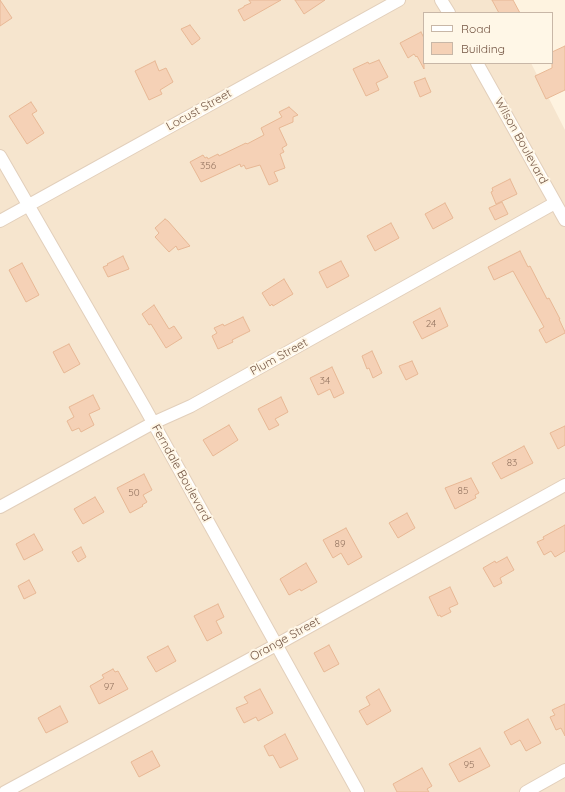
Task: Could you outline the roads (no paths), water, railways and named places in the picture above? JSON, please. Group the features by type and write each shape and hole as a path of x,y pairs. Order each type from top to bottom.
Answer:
{"street":[{"name":"Locust Street","path":"0,221 399,0"},
{"path":"441,0 448,12"},
{"name":"Wilson Boulevard","path":"478,64 565,220"},
{"name":"Ferndale Boulevard","path":"0,156 153,423 358,792"},
{"name":"Plum Street","path":"0,507 153,423 191,406 555,203"},
{"name":"Orange Street","path":"5,792 276,645 565,484"},
{"path":"526,792 565,770"}]}
